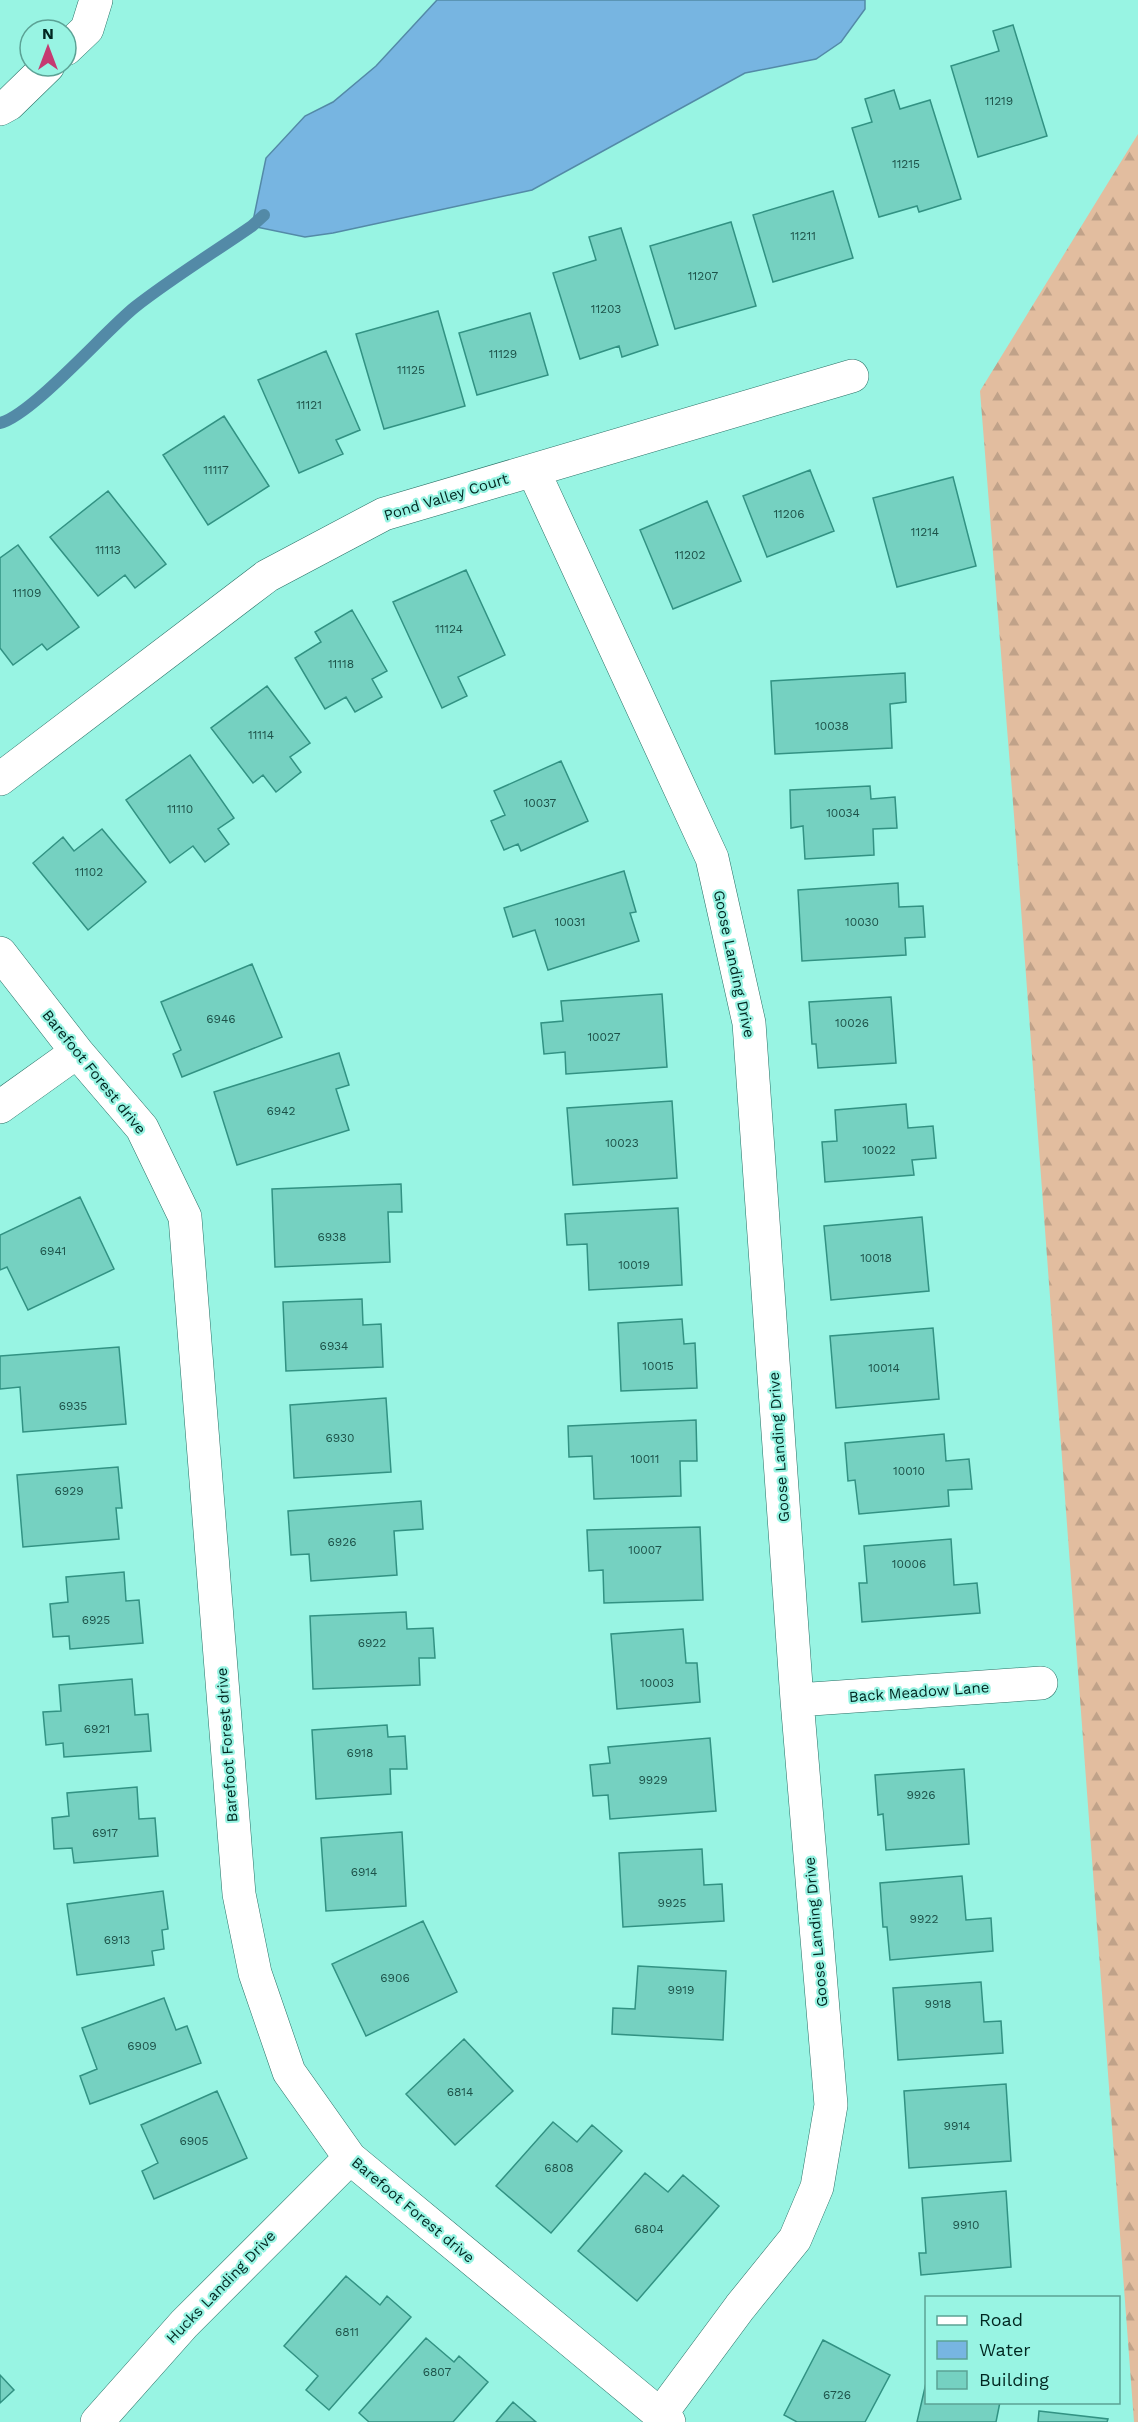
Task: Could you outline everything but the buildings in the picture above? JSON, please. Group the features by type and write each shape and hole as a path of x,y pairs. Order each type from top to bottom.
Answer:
{"street":[{"path":"78,38 87,29 96,0"},
{"path":"0,110 36,78"},
{"name":"Pond Valley Court","path":"0,780 267,576 384,514 852,376"},
{"name":"Goose Landing Drive","path":"533,470 712,858 748,1023 797,1700 831,2105 817,2187 795,2239 740,2307 664,2419"},
{"name":"Barefoot Forest drive","path":"0,953 77,1052 142,1128 185,1217 239,1894 255,1972 289,2072 350,2158 664,2419"},
{"path":"0,1107 77,1052"},
{"name":"Back Meadow Lane","path":"797,1700 1041,1683"},
{"name":"Hucks Landing Drive","path":"97,2422 184,2324 350,2158"}],"green space":[{"path":"1138,134 1138,2422 1134,2422 1015,828 980,391"}],"water":[{"path":"437,0 865,0 865,9 841,42 816,59 745,73 532,190 305,237 252,226 266,158 305,116 333,102 376,66"}],"waterway":[{"path":"0,423 14,417 49,389 135,307 252,226 264,215"}]}
